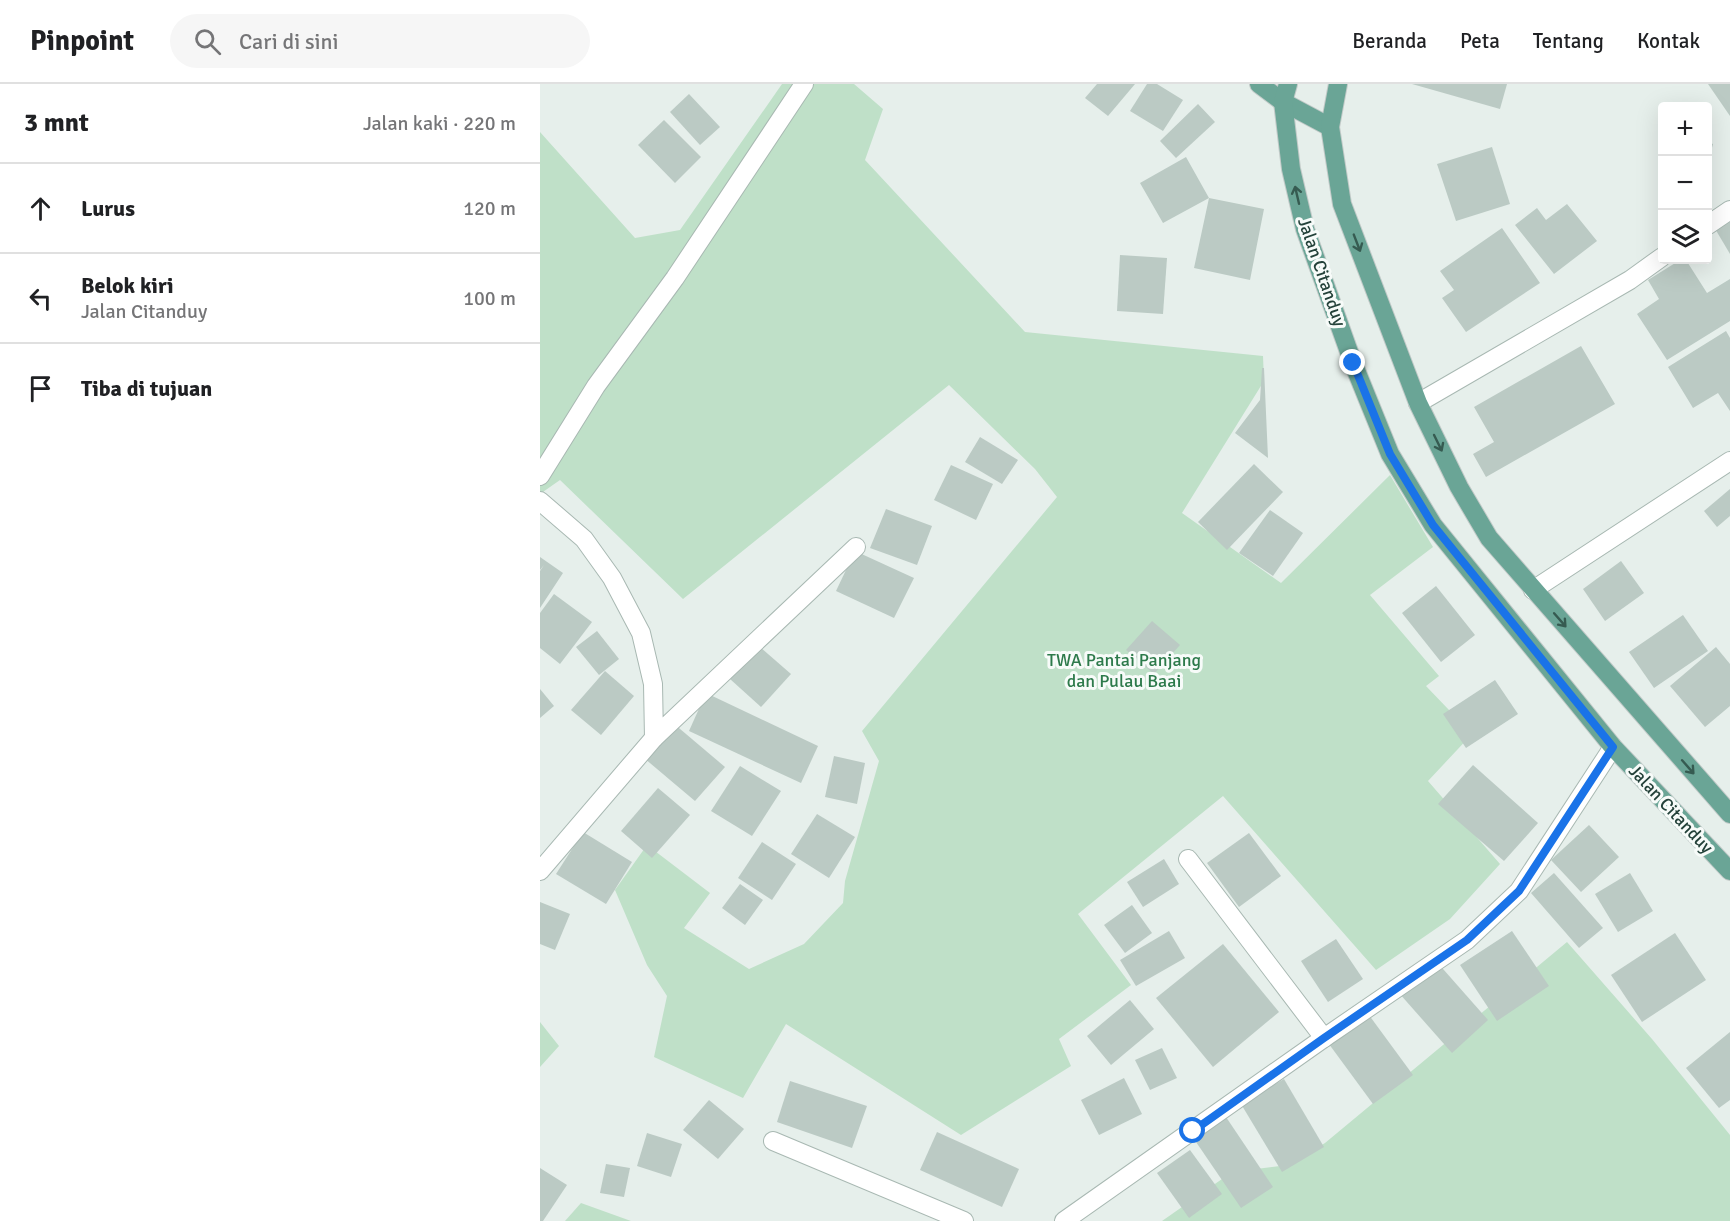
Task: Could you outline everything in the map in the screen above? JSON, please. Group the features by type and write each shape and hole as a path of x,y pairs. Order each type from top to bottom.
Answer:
{"main road":[{"path":"1259,84 1283,102 1330,127"},
{"name":"Jalan Citanduy","path":"1288,84 1283,102 1291,169 1305,230 1353,363 1390,454 1433,525 1613,747 1730,872"},
{"path":"1338,84 1330,127 1342,204 1418,403 1459,487 1489,538 1730,814"}],"street":[{"path":"540,476 596,386 675,278 804,84"},
{"path":"1712,222 1730,210"},
{"path":"1418,403 1630,280 1658,260"},
{"path":"1533,590 1730,461"},
{"path":"540,501 584,539 612,578 641,633 653,684 654,738"},
{"path":"540,870 654,738 856,547"},
{"path":"1064,1221 1467,940 1519,891 1613,747"},
{"path":"1188,859 1324,1038"},
{"path":"774,1141 964,1221"}],"green space":[{"name":"TWA Pantai Panjang dan Pulau Baai","path":"782,84 854,84 883,109 865,160 1025,332 1263,356 1264,381 1182,513 1281,583 1390,475 1433,547 1370,595 1439,676 1426,686 1472,734 1428,781 1500,864 1450,919 1376,970 1223,796 1078,914 1131,985 1059,1039 1071,1066 961,1135 786,1024 743,1098 654,1057 667,996 647,965 615,890 647,845 710,893 684,928 749,969 804,944 843,903 845,881 879,761 862,731 1057,497 1035,469 949,385 683,599 560,480 540,494 540,132 635,238 680,230"},
{"path":"1567,942 1652,1039 1730,1135 1730,1221 1162,1221 1232,1172 1288,1165 1325,1143"},
{"path":"540,1022 559,1046 540,1067"},
{"path":"581,1203 631,1221 565,1221"}],"building":[{"path":"1097,84 1135,84 1108,116 1085,98"},
{"path":"1147,84 1157,84 1183,100 1163,131 1130,111"},
{"path":"1412,84 1507,84 1500,109"},
{"path":"1708,84 1730,84 1730,116"},
{"path":"689,94 720,127 700,145 670,112"},
{"path":"1198,104 1215,122 1176,158 1160,141"},
{"path":"664,120 701,157 675,183 638,145"},
{"path":"1492,147 1510,204 1456,221 1437,164"},
{"path":"1186,157 1209,198 1163,223 1140,183"},
{"path":"1209,198 1264,209 1250,280 1194,268"},
{"path":"1567,204 1597,241 1554,274 1515,225 1537,208 1546,220"},
{"path":"1730,218 1730,254 1714,227"},
{"path":"1502,228 1540,283 1466,332 1442,298 1454,290 1440,271"},
{"path":"1120,255 1167,258 1163,314 1117,311"},
{"path":"1674,264 1689,264 1707,293 1730,279 1730,321 1667,360 1637,314 1659,299 1648,280"},
{"path":"1726,331 1730,338 1730,411 1718,393 1693,408 1668,367"},
{"path":"1581,346 1615,404 1486,477 1473,454 1494,442 1474,407"},
{"path":"1262,368 1264,368 1268,458 1235,433 1260,400"},
{"path":"980,437 1018,460 1002,484 965,462"},
{"path":"1254,464 1283,492 1227,550 1198,522"},
{"path":"951,465 993,484 976,520 934,500"},
{"path":"1730,489 1730,516 1717,527 1704,511"},
{"path":"886,509 932,526 917,565 870,548"},
{"path":"1270,510 1303,533 1273,576 1239,553"},
{"path":"855,551 914,578 894,618 836,591"},
{"path":"540,557 563,573 540,608 540,571 544,565 540,570"},
{"path":"1621,561 1644,593 1605,621 1583,589"},
{"path":"1436,586 1475,635 1441,662 1402,613"},
{"path":"554,594 592,622 560,664 540,648 540,613"},
{"path":"1683,615 1708,651 1654,688 1629,652"},
{"path":"1152,621 1180,645 1154,674 1126,650"},
{"path":"597,631 619,659 599,675 576,647"},
{"path":"759,646 791,674 761,707 730,679"},
{"path":"1716,647 1730,664 1730,706 1705,727 1670,686"},
{"path":"605,671 634,696 601,735 571,710"},
{"path":"1495,680 1518,714 1466,748 1443,714"},
{"path":"540,689 554,706 540,718"},
{"path":"706,693 818,746 801,783 689,731"},
{"path":"673,723 725,767 695,801 644,758"},
{"path":"834,756 865,763 857,804 825,797"},
{"path":"1473,765 1538,823 1504,861 1438,804"},
{"path":"740,766 781,791 752,836 711,811"},
{"path":"658,788 690,815 652,858 621,831"},
{"path":"817,814 855,837 829,878 791,854"},
{"path":"1589,825 1619,857 1581,892 1551,860"},
{"path":"583,832 632,862 606,904 556,874"},
{"path":"1249,833 1281,876 1239,907 1207,863"},
{"path":"762,842 796,864 772,900 738,878"},
{"path":"1164,859 1179,884 1143,907 1127,882"},
{"path":"1554,873 1603,928 1579,948 1531,893"},
{"path":"1630,873 1653,911 1618,932 1595,894"},
{"path":"740,884 763,900 745,925 722,908"},
{"path":"540,902 570,914 555,950 540,944"},
{"path":"1132,905 1152,933 1125,953 1104,925"},
{"path":"1169,931 1185,958 1136,986 1120,960"},
{"path":"1512,931 1549,986 1497,1021 1460,965"},
{"path":"1675,933 1706,980 1642,1022 1611,975"},
{"path":"1336,939 1363,979 1328,1002 1301,961"},
{"path":"1223,944 1279,1012 1213,1067 1156,998"},
{"path":"1436,961 1488,1020 1452,1053 1399,993"},
{"path":"1130,1000 1154,1029 1111,1065 1087,1036"},
{"path":"1366,1011 1413,1075 1373,1104 1326,1040"},
{"path":"1730,1032 1730,1100 1719,1108 1686,1068"},
{"path":"1162,1048 1177,1078 1150,1090 1135,1060"},
{"path":"1124,1078 1142,1114 1099,1135 1081,1100"},
{"path":"1284,1079 1324,1147 1282,1172 1241,1104"},
{"path":"790,1081 867,1106 852,1148 777,1122"},
{"path":"709,1100 744,1129 718,1159 683,1130"},
{"path":"1226,1117 1273,1187 1241,1208 1194,1139"},
{"path":"937,1132 1019,1169 1002,1207 920,1170"},
{"path":"647,1133 682,1144 671,1177 637,1166"},
{"path":"1190,1150 1222,1194 1189,1218 1157,1173"},
{"path":"606,1164 630,1168 624,1197 600,1193"},
{"path":"540,1168 567,1185 543,1221 540,1221"}],"route":[{"path":"1193,1131 1467,940 1519,891 1613,747 1433,525 1390,454 1353,363"}]}
